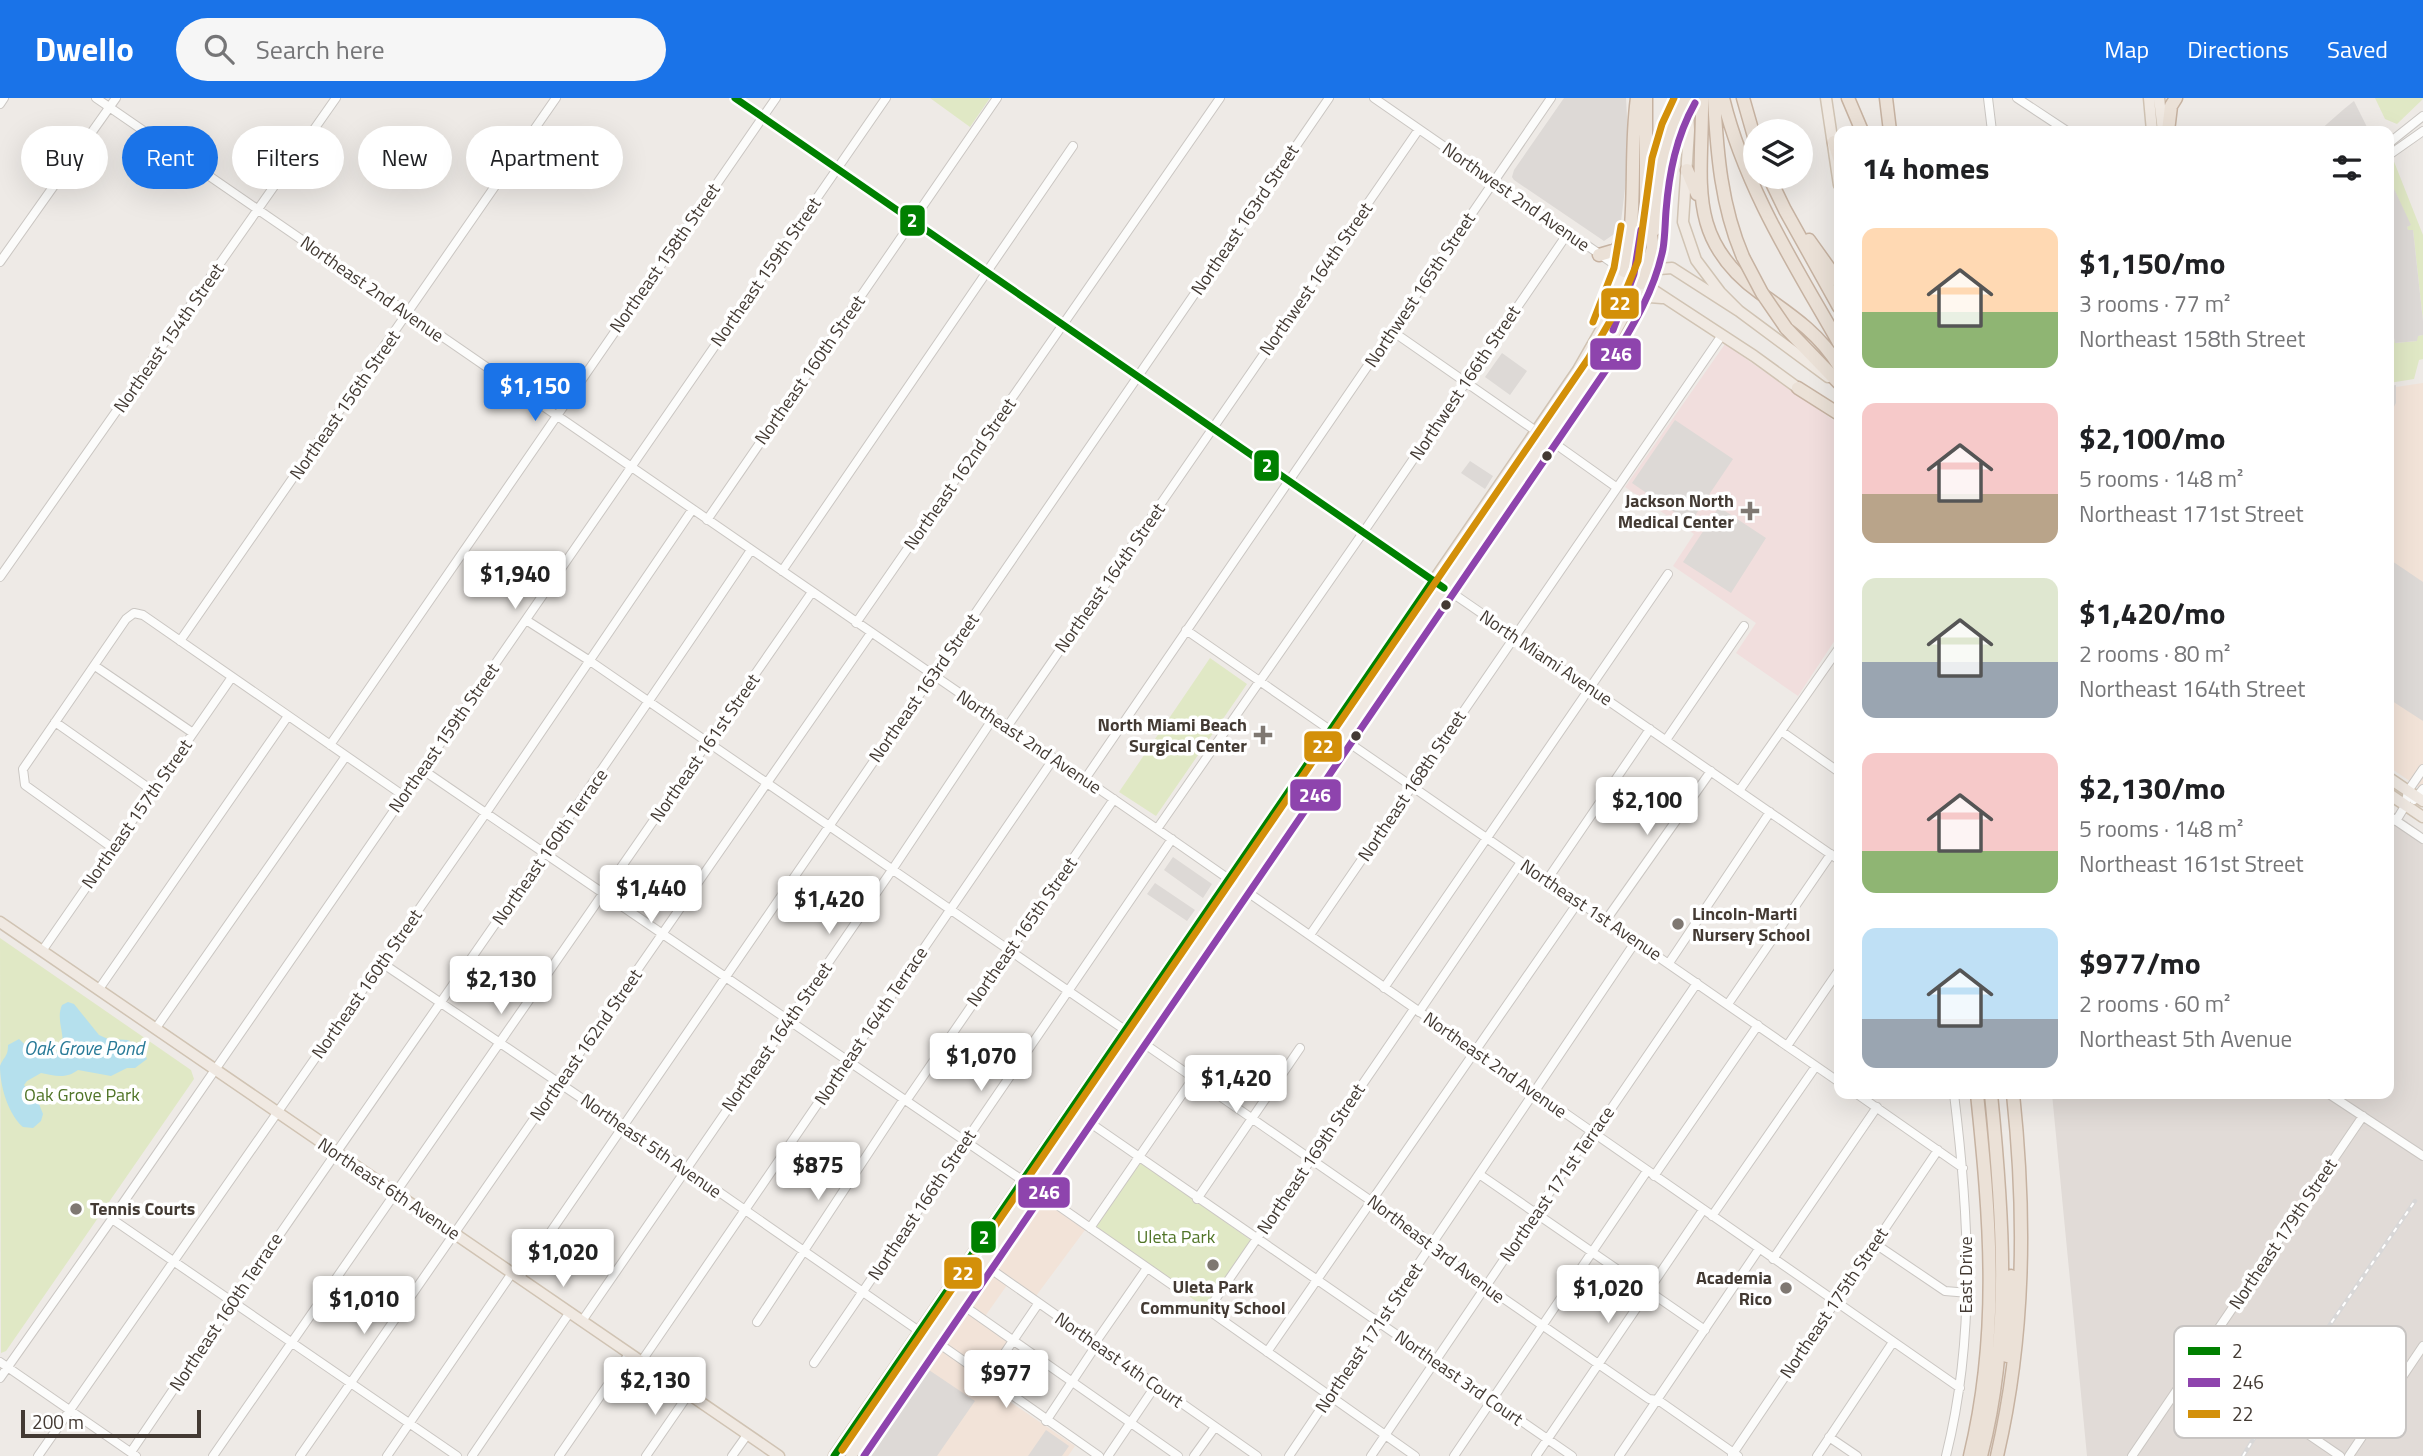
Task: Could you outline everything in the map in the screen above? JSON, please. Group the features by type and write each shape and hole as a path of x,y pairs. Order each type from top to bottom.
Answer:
{"highway":[{"path":"1631,98 1634,123"},
{"path":"1624,271 1631,228 1637,98"},
{"path":"1646,98 1646,204 1653,248"},
{"path":"1642,283 1653,248 1665,151 1677,112 1686,98"},
{"path":"1702,98 1700,193 1703,211"},
{"path":"1713,98 1720,181 1728,215 1743,257 1762,293 1786,328 1834,378"},
{"path":"1723,98 1738,149 1762,208 1834,334"},
{"path":"1743,98 1749,119"},
{"path":"1847,98 1859,126"},
{"path":"1886,98 1889,126"},
{"path":"1894,98 1897,126"},
{"path":"2166,126 2176,98"},
{"path":"1687,170 1710,234 1727,264 1745,282 1805,325 1834,359"},
{"path":"1775,189 1834,298"},
{"path":"1790,221 1805,233 1834,275"},
{"path":"1599,255 1616,250 1631,228"},
{"path":"1631,228 1642,283"},
{"path":"1798,388 1834,411"},
{"path":"1970,1456 1986,1371 1991,1287 1990,1238 1977,1099"},
{"path":"1981,1456 2001,1335 2003,1273 1999,1171 1992,1099"},
{"path":"1989,1456 2009,1335 2011,1277 2010,1206 1999,1099"},
{"path":"1997,1456 2015,1357 2021,1279 2021,1192 2013,1099"}],"main road":[{"path":"1686,98 1689,131 1683,222 1696,260 1712,284 1739,312"},
{"path":"1826,98 1834,158"},
{"path":"2149,98 2152,126"},
{"path":"2159,98 2164,126"},
{"path":"851,1456 1535,456 1604,353 1642,283 1659,269 1672,268 1834,379"},
{"path":"1604,353 1622,293 1624,271"},
{"path":"834,1456 1590,350 1613,302 1624,271"},
{"name":"Northwest 2nd Avenue","path":"1624,271 1798,388"},
{"path":"1624,318 1649,297 1665,298"},
{"path":"1535,456 1536,431"},
{"path":"1341,714 1339,728 1342,737"},
{"path":"1329,756 1333,740 1330,730"},
{"path":"2394,781 2418,795"},
{"path":"2394,798 2423,817"},
{"name":"Northeast 6th Avenue","path":"0,922 779,1456"},
{"path":"1136,1038 1133,1030 1140,1008"},
{"path":"1124,1056 1127,1038 1125,1030"},
{"path":"1033,1188 1031,1179 1036,1159"},
{"path":"1022,1180 1025,1188 1023,1204"},
{"path":"931,1313 928,1330 931,1338"},
{"path":"919,1331 922,1340 919,1356"}],"street":[{"path":"0,104 4,98"},
{"name":"Northeast 2nd Avenue","path":"96,98 1172,839 1960,1388"},
{"path":"0,262 116,98"},
{"name":"Northeast 154th Street","path":"0,578 336,98"},
{"name":"Northeast 156th Street","path":"180,641 556,98"},
{"name":"North Miami Avenue","path":"735,98 1834,857"},
{"name":"Northeast 158th Street","path":"330,745 776,98"},
{"name":"Northeast 159th Street","path":"0,1378 4,1365 113,1219 886,98"},
{"name":"Northeast 160th Street","path":"707,520 997,98"},
{"name":"Northeast 162nd Street","path":"856,623 1220,98"},
{"name":"Northeast 163rd Street","path":"387,1456 623,1126 1329,98"},
{"name":"Northwest 2nd Avenue","path":"1374,98 1624,271"},
{"name":"Northwest 165th Street","path":"1289,481 1551,98"},
{"path":"1988,98 1991,126"},
{"path":"2017,98 2059,126"},
{"path":"2394,139 2423,117"},
{"name":"Northwest 164th Street","path":"1213,429 1419,129"},
{"path":"2394,151 2423,131"},
{"path":"782,571 1073,146"},
{"name":"Northwest 166th Street","path":"1363,532 1568,233"},
{"path":"1392,331 1536,431"},
{"name":"Northeast 168th Street","path":"1310,935 1722,335"},
{"name":"Northeast 164th Street","path":"1007,727 1213,429"},
{"path":"1547,438 1616,487"},
{"path":"1085,779 1289,481"},
{"name":"Northeast 160th Street","path":"38,1456 486,813 692,510"},
{"path":"1157,829 1363,532"},
{"name":"Northeast 160th Terrace","path":"133,1454 233,1300 546,853 751,550"},
{"path":"1384,988 1668,573"},
{"name":"Northeast 161st Street","path":"213,1456 812,592"},
{"path":"114,849 25,785 23,769 126,620 134,613 143,615 404,796"},
{"path":"526,620 650,702 1125,1030"},
{"path":"1666,740 1744,625"},
{"path":"1186,631 1330,730"},
{"name":"Northeast 162nd Street","path":"300,1456 871,633"},
{"path":"1739,791 1834,655"},
{"path":"95,666 194,733"},
{"name":"Northeast 157th Street","path":"42,951 232,677"},
{"path":"99,989 288,716"},
{"name":"Northeast 164th Street","path":"582,1321 892,870 993,717"},
{"path":"55,722 153,791"},
{"path":"1547,880 1650,729"},
{"path":"1781,731 1834,767"},
{"name":"Northeast 1st Avenue","path":"1342,737 1834,1079"},
{"path":"156,1028 346,756"},
{"name":"Northeast 164th Terrace","path":"641,1362 1054,758"},
{"path":"2394,818 2418,795 2423,769"},
{"path":"423,770 1022,1180"},
{"path":"1606,920 1711,771"},
{"name":"Northeast 165th Street","path":"757,1322 905,1100 1114,799"},
{"path":"1669,963 1770,812"},
{"path":"2394,820 2423,839"},
{"name":"Northeast 166th Street","path":"814,1363 1172,839"},
{"path":"1728,1004 1830,854"},
{"name":"Northeast 169th Street","path":"1267,1352 1208,1310 1521,862"},
{"path":"1415,1456 1267,1352 1579,901"},
{"name":"Northeast 171st Street","path":"1289,1456 1636,941"},
{"name":"Northeast 5th Avenue","path":"382,963 919,1331"},
{"path":"1787,1046 1834,977"},
{"name":"Northeast 171st Terrace","path":"1371,1456 1697,983"},
{"path":"1454,1456 1592,1252 1758,1025"},
{"name":"Northeast 3rd Avenue","path":"1136,1038 1426,1239 1435,1251 1485,1287 1649,1399 1658,1400 1734,1455"},
{"path":"1197,1199 1300,1048"},
{"path":"1712,1216 1816,1066"},
{"path":"1090,1228 1194,1077"},
{"path":"1871,1099 1877,1107 1963,1168"},
{"name":"East Drive","path":"1946,1456 1956,1418 1969,1293 1963,1168 1955,1099"},
{"path":"2337,1099 2423,1156"},
{"path":"1773,1259 1877,1107"},
{"name":"Northeast 3rd Court","path":"1070,1110 1572,1456"},
{"name":"Northeast 179th Street","path":"2220,1326 2363,1116"},
{"path":"1939,1152 1961,1148"},
{"name":"Northeast 175th Street","path":"1734,1455 1834,1301 1939,1152"},
{"path":"1479,1174 1705,1331"},
{"path":"1033,1188 1175,1287"},
{"path":"1536,1456 1703,1210"},
{"path":"113,1219 457,1456"},
{"path":"1874,1243 1945,1291 1969,1293"},
{"path":"1619,1456 1759,1249"},
{"name":"Northeast 4th Court","path":"982,1263 1257,1456"},
{"path":"1046,1421 1147,1268"},
{"path":"957,1301 1178,1456"},
{"path":"987,1379 1038,1304"},
{"path":"472,1456 570,1312"},
{"path":"931,1338 1099,1456"},
{"path":"1817,1456 1893,1342"},
{"path":"2406,1371 2423,1346"},
{"path":"559,1456 629,1354"},
{"path":"4,1365 133,1454"},
{"path":"1108,1456 1156,1385"},
{"name":"Northeast 179th Street","path":"2132,1456 2174,1394"},
{"path":"646,1456 688,1395"},
{"path":"1194,1456 1215,1427"},
{"path":"732,1456 747,1435"},
{"path":"1829,1437 1857,1456"},
{"path":"2314,1438 2340,1456"},
{"path":"2349,1456 2361,1438"}],"shaded area":[{"path":"1564,98 1626,98 1629,155 1620,230 1604,241 1512,177 1514,170"},
{"path":"2354,101 2366,126 2325,126"},
{"path":"2394,189 2411,225 2407,227 2408,230 2413,230 2423,321 2423,335 2418,336 2417,341 2395,343"},
{"name":"Jackson North Medical Center","path":"1725,344 1834,420 1834,642 1798,696 1736,653 1756,623 1673,566 1694,534 1625,487"},
{"path":"1502,353 1527,371 1510,395 1485,377"},
{"path":"2423,383 2423,790 2394,770 2394,387"},
{"path":"2394,385 2396,385 2394,407"},
{"path":"1675,420 1733,459 1690,523 1632,483"},
{"path":"1470,461 1493,476 1485,489 1461,473"},
{"path":"1719,507 1766,538 1731,593 1683,562"},
{"path":"2394,562 2423,582 2423,721 2394,702"},
{"path":"2394,813 2423,833 2423,1456 2087,1456 2052,1099 2394,1099"},
{"path":"1173,857 1212,884 1203,898 1164,870"},
{"path":"1155,883 1195,910 1187,921 1147,894"},
{"path":"1039,1198 1085,1230 1036,1296 1012,1278 981,1322 1008,1342 981,1382 1075,1446 1068,1456 863,1456"},
{"path":"923,1366 975,1401 937,1456 861,1456"},
{"path":"1046,1430 1069,1446 1062,1456 1028,1456"}],"green space":[{"path":"930,98 990,98 970,127"},
{"path":"2375,98 2423,99 2397,124 2385,119"},
{"path":"2394,162 2423,235 2423,321 2413,230 2408,231 2407,227 2410,225 2394,189"},
{"path":"2423,335 2423,359 2419,360 2414,379 2394,382 2394,338 2395,343 2417,341 2417,336"},
{"path":"1210,658 1247,684 1156,816 1119,792"},
{"name":"Oak Grove Park","path":"0,938 191,1070 194,1079 6,1351 1,1353"},
{"name":"Uleta Park","path":"1137,1160 1252,1241 1207,1309 1094,1229"}],"water":[{"name":"Oak Grove Pond","path":"68,1002 74,1004 99,1035 108,1039 128,1040 143,1050 147,1059 135,1068 127,1068 111,1076 78,1070 65,1076 41,1073 24,1085 37,1099 43,1114 41,1121 33,1128 23,1127 13,1115 6,1099 0,1066 7,1054 8,1045 19,1039 39,1058 59,1050 62,1044 60,1014 62,1005"}],"railway":[{"path":"2329,1326 2415,1201"},
{"path":"2243,1456 2254,1438"}],"transit line":[{"name":"2","path":"735,98 1444,588"},
{"name":"22","path":"842,1450 1588,359 1620,304 1638,261 1652,158 1662,124 1674,98"},
{"name":"246","path":"864,1456 1606,370 1654,282 1664,244 1667,197 1674,155 1695,103"},
{"name":"22","path":"1593,322 1614,268 1621,226"},
{"name":"246","path":"1613,330 1634,274 1641,230"},
{"name":"2","path":"834,1456 1433,580"}],"place":[{"name":"Jackson North Medical Center","path":"1750,511"},
{"name":"North Miami Beach Surgical Center","path":"1263,735"},
{"name":"Lincoln-Marti Nursery School","path":"1678,924"},
{"name":"Tennis Courts","path":"76,1209"},
{"name":"Uleta Park Community School","path":"1213,1265"},
{"name":"Academia Rico","path":"1786,1288"}]}
